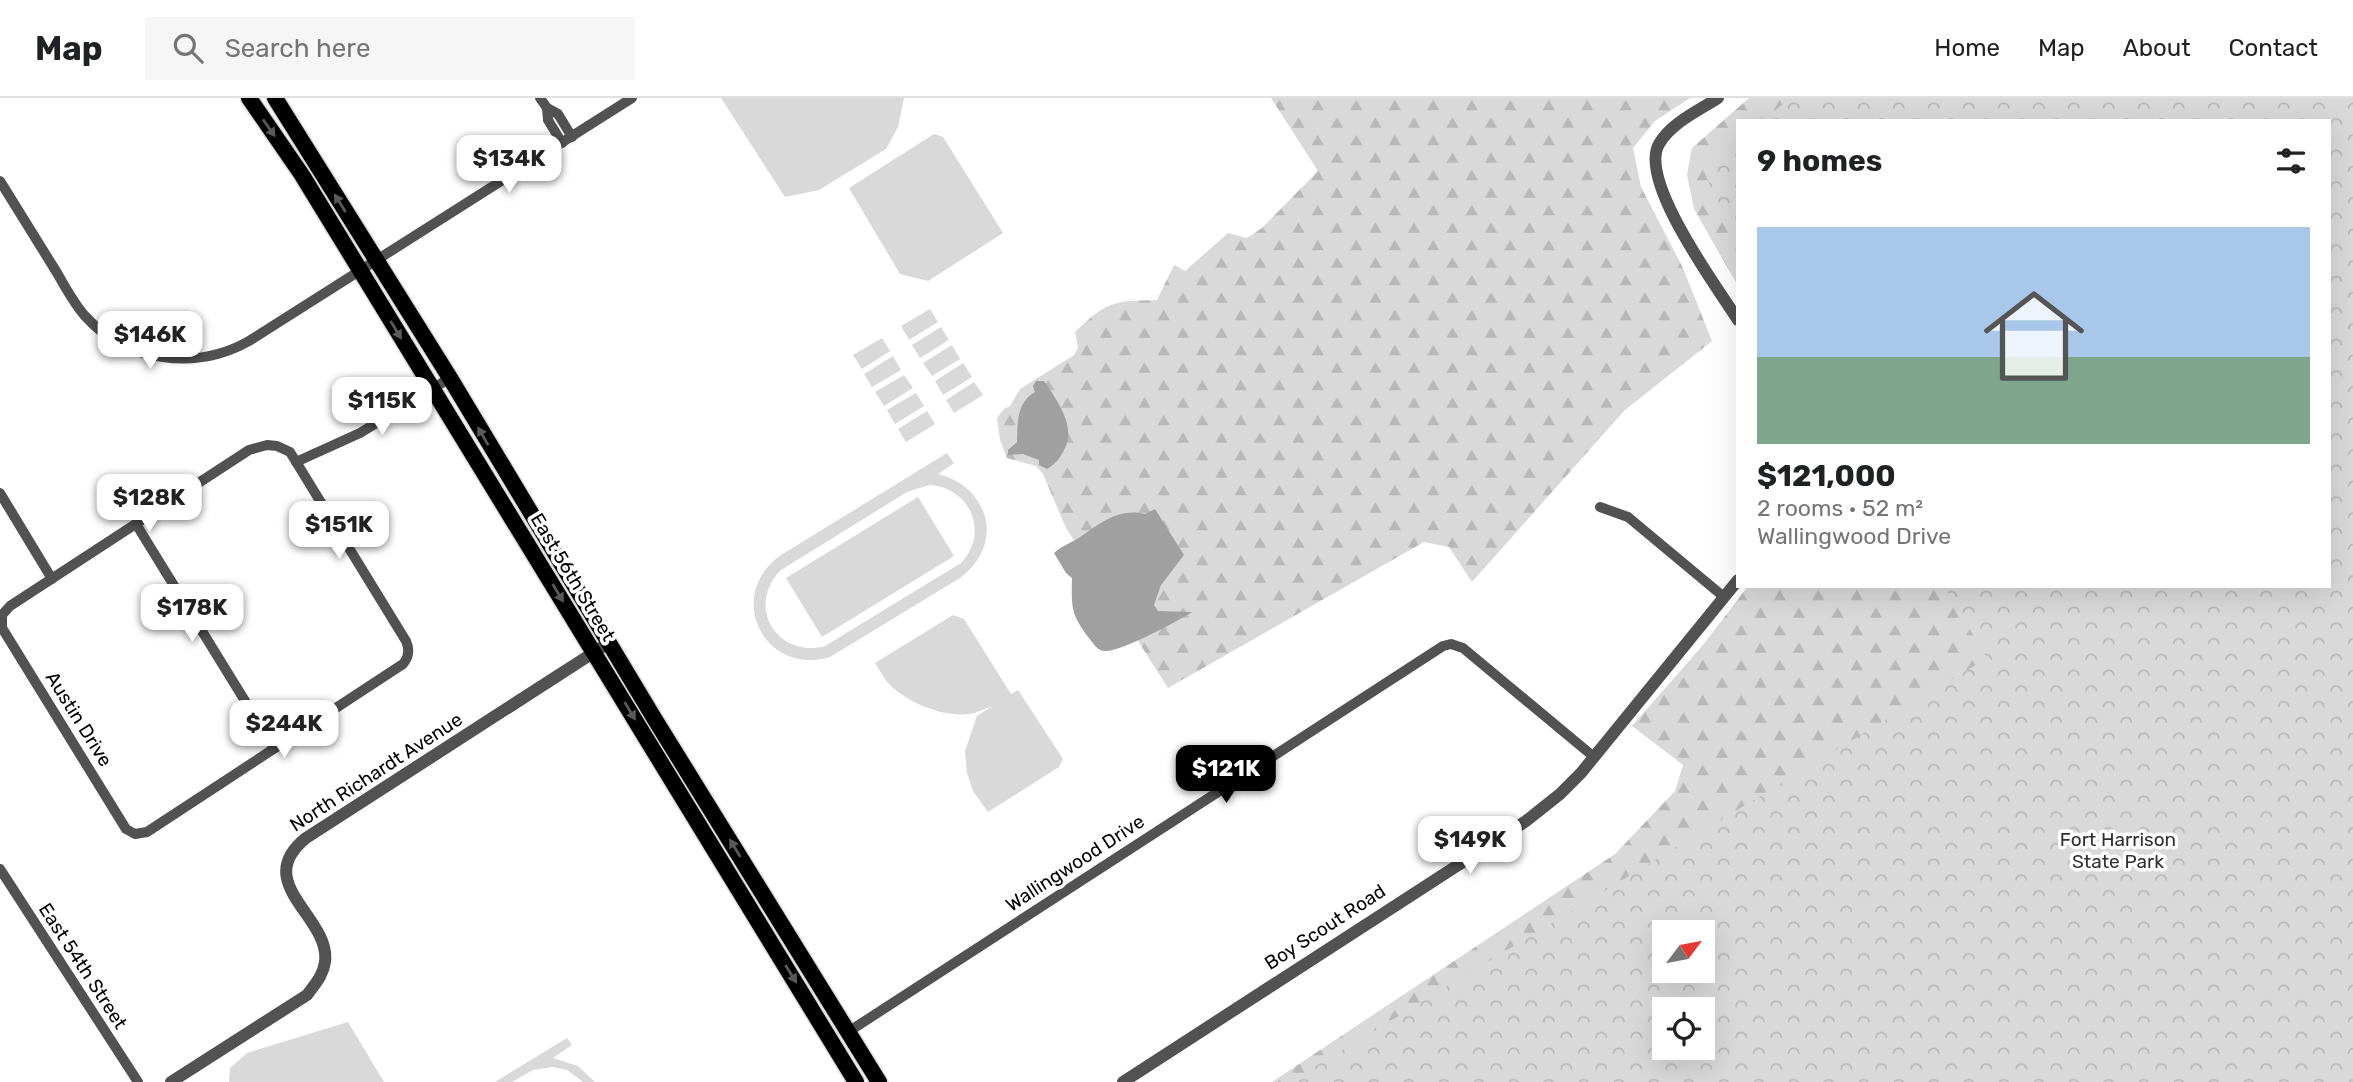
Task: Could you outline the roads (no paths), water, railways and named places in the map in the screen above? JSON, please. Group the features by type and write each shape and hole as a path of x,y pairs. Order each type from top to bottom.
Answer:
{"main road":[{"name":"East 56th Street","path":"249,98 450,378 654,719 879,1082"},
{"name":"East 56th Street","path":"275,98 369,267 432,389 856,1082"}],"street":[{"path":"540,98 547,108 558,114 572,136"},
{"path":"0,181 86,316 110,337 133,349 150,355 193,359 236,348 369,267 632,98"},
{"path":"1718,98 1670,130 1658,145 1655,163 1658,183 1669,207 1736,317"},
{"path":"547,108 548,120 562,143"},
{"path":"296,462 360,433 450,378"},
{"path":"1,618 7,608 136,524 255,447 271,445 287,449 296,462 406,642 408,653 402,664 274,748 136,524"},
{"path":"0,493 52,579"},
{"path":"1600,506 1628,517 1724,597"},
{"name":"Boy Scout Road","path":"1122,1082 1526,821 1569,786 1736,582"},
{"name":"Austin Drive","path":"1,618 2,628 127,829 135,834 147,832 274,748"},
{"name":"North Richardt Avenue","path":"171,1082 307,995 318,981 325,959 322,941 290,890 287,877 289,860 295,848 306,838 610,642"},
{"name":"Wallingwood Drive","path":"848,1032 1443,646 1451,644 1463,648 1594,757"},
{"name":"East 54th Street","path":"0,869 138,1082"},
{"path":"755,916 771,906"}],"park label":[{"name":"Fort Harrison State Park","path":"2118,850"}]}
